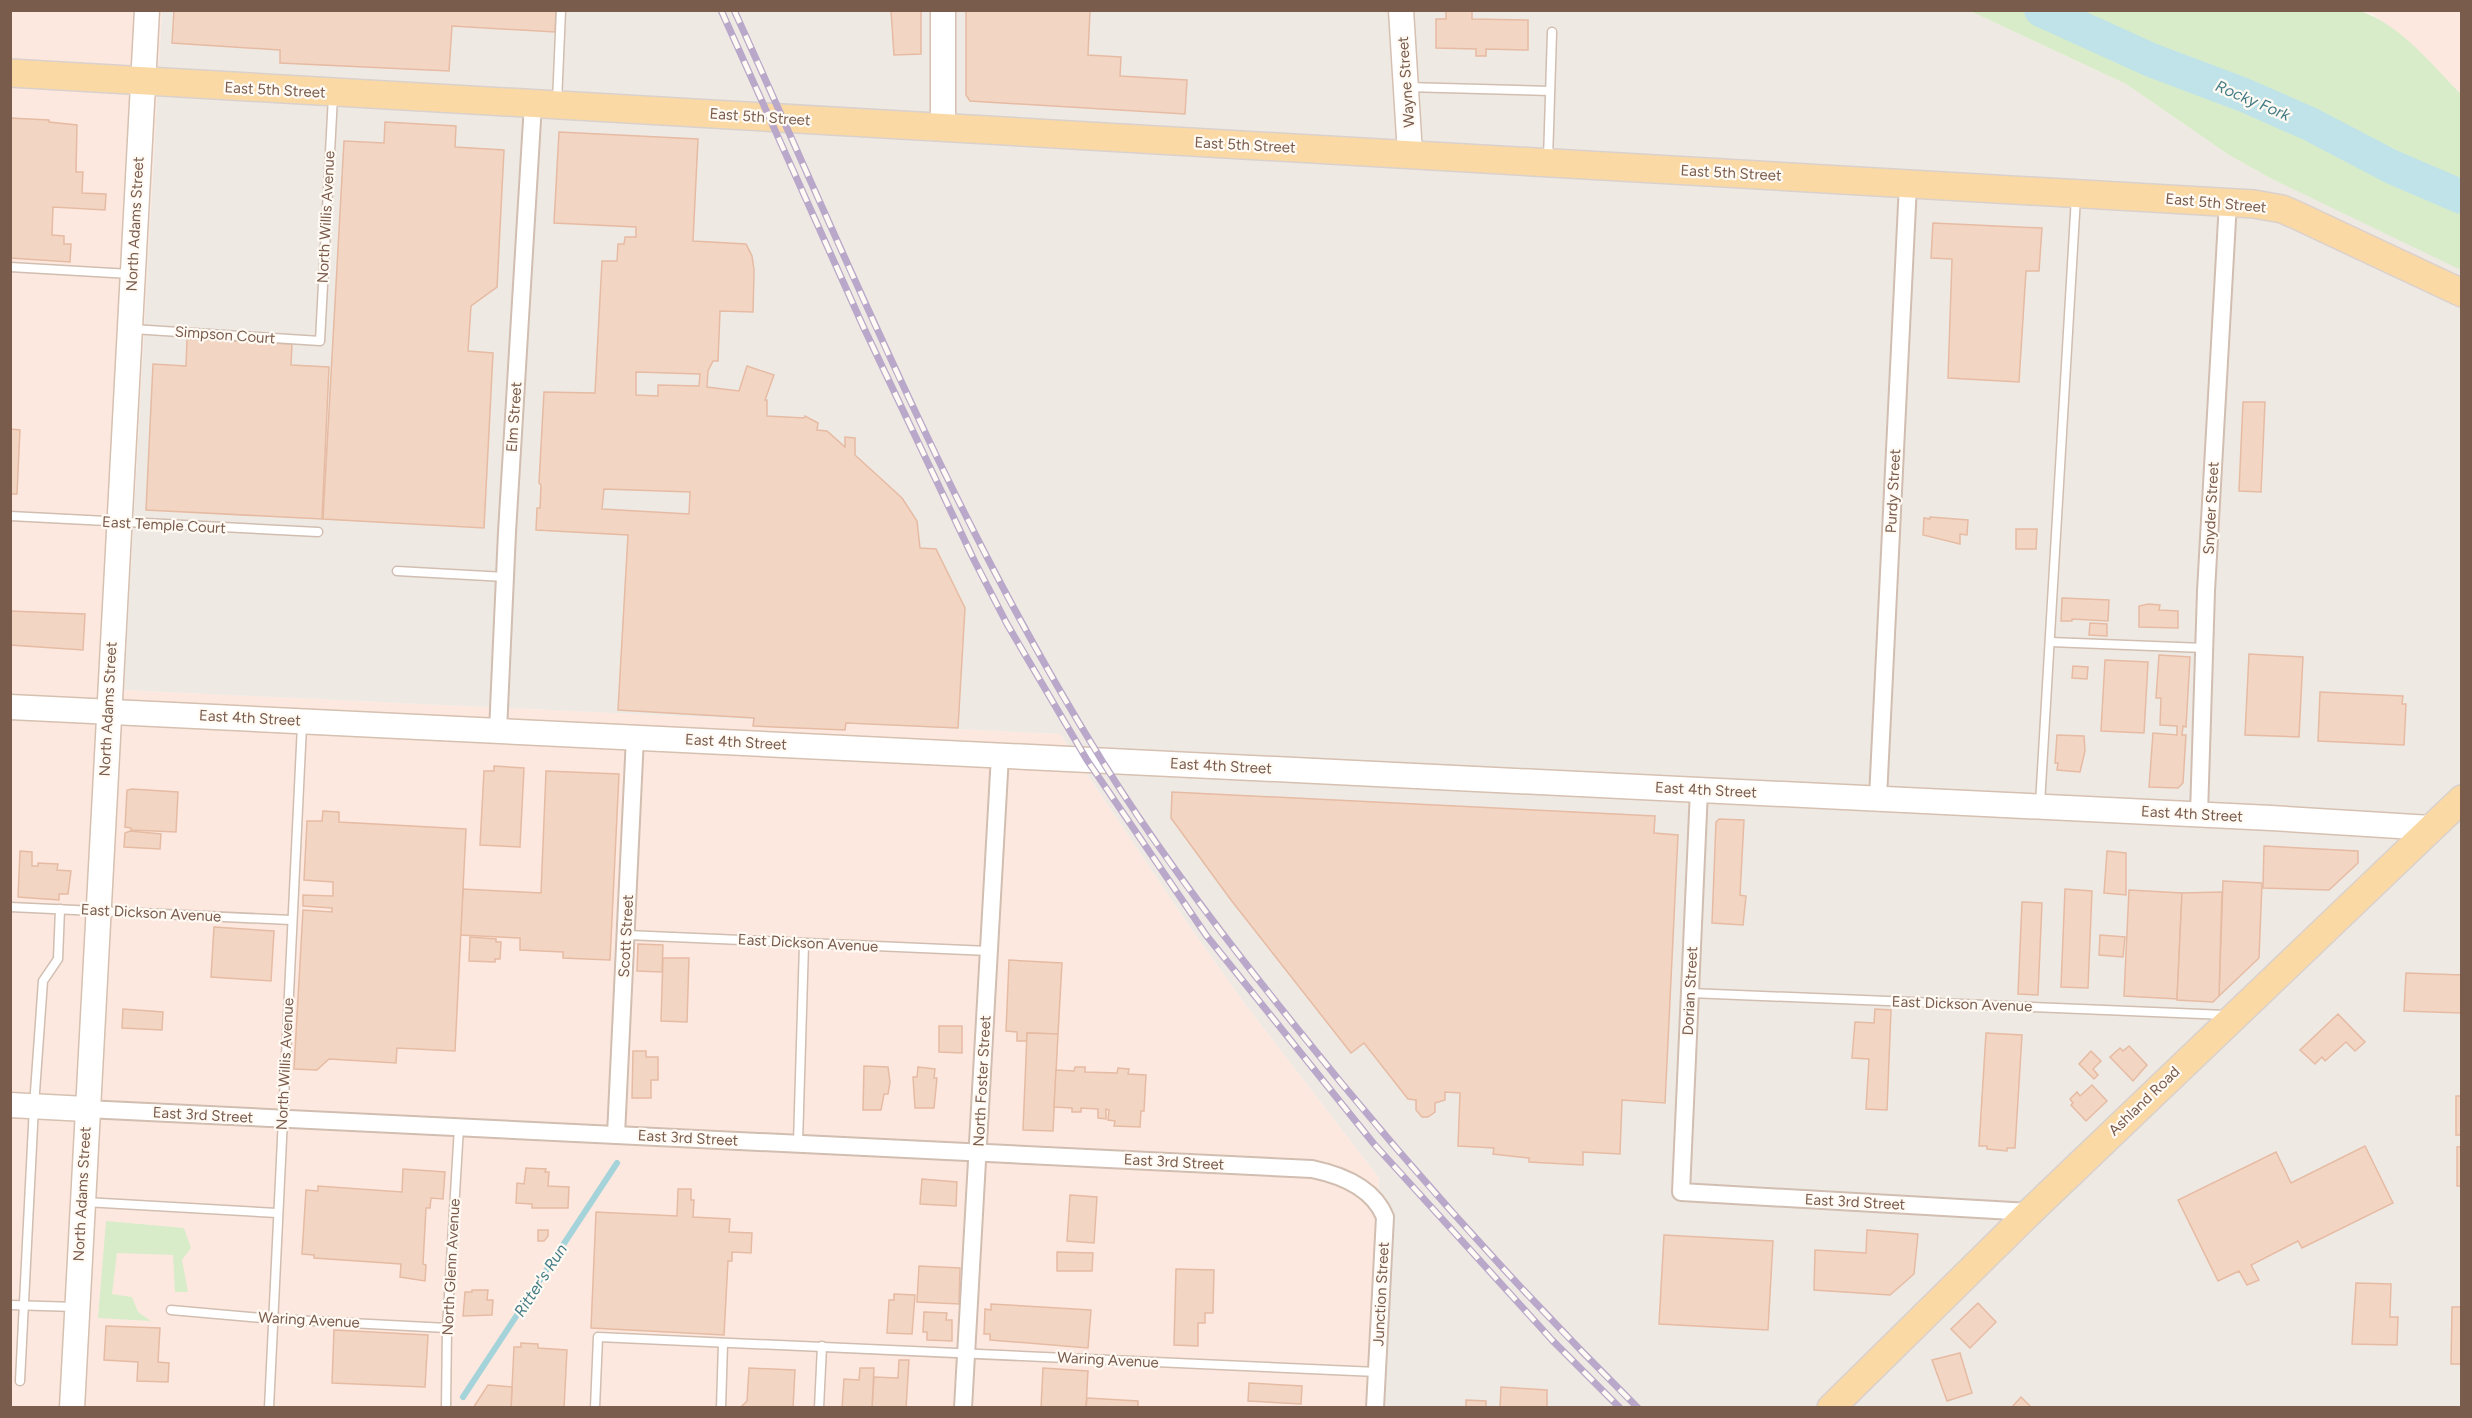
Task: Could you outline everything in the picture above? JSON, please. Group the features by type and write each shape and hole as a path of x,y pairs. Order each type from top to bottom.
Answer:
{"main road":[{"name":"North Adams Street","path":"72,1407 86,1109 147,10"},
{"path":"943,10 943,128"},
{"name":"Wayne Street","path":"1401,10 1410,154"},
{"name":"East 5th Street","path":"10,73 2228,202 2268,206 2289,212 2462,293"},
{"name":"East 4th Street","path":"10,707 2040,806 2431,828"},
{"name":"Ashland Road","path":"1831,1407 2234,1015 2462,800"},
{"name":"East 3rd Street","path":"22,1106 86,1109"}],"street":[{"name":"Elm Street","path":"498,731 505,577 545,105"},
{"name":"Purdy Street","path":"1878,798 1908,184"},
{"name":"Snyder Street","path":"2199,814 2204,648 2228,202"},
{"name":"Scott Street","path":"616,1135 635,737"},
{"name":"North Foster Street","path":"963,1407 1000,755"},
{"name":"Dorian Street","path":"1681,1192 1699,790"},
{"name":"East 3rd Street","path":"86,1109 1312,1169 1345,1179 1363,1188"},
{"name":"Junction Street","path":"1363,1188 1374,1198 1385,1217 1375,1407"},
{"name":"East 3rd Street","path":"1681,1192 2030,1212"}],"lane":[{"path":"545,105 561,10"},
{"path":"1548,162 1552,32"},
{"path":"1406,87 1550,91"},
{"name":"North Willis Avenue","path":"320,341 333,93"},
{"path":"2040,806 2076,194"},
{"path":"10,267 132,274"},
{"name":"Simpson Court","path":"129,329 320,341"},
{"name":"East Temple Court","path":"10,516 318,532"},
{"path":"397,571 505,577"},
{"path":"2050,642 2204,648"},
{"name":"North Willis Avenue","path":"269,1407 302,721"},
{"name":"East Dickson Avenue","path":"10,907 291,920"},
{"path":"21,1381 24,1305 22,1106 43,981 58,959 60,909"},
{"name":"East Dickson Avenue","path":"627,935 989,951"},
{"path":"798,1143 804,944"},
{"name":"East Dickson Avenue","path":"1690,993 2234,1015"},
{"name":"North Glenn Avenue","path":"446,1407 447,1328 459,1127"},
{"path":"82,1202 278,1213"},
{"path":"10,1305 76,1307"},
{"name":"Waring Avenue","path":"171,1310 273,1319 447,1328"},
{"name":"Waring Avenue","path":"595,1407 598,1337 1377,1372"},
{"path":"721,1407 723,1343"},
{"path":"819,1407 822,1346"}],"shaded area":[{"path":"10,11 162,11 124,690 1060,734 1183,917 1245,1004 1379,1178 1366,1407 11,1407"},
{"path":"162,11 1970,11 2126,84 2229,155 2268,177 2461,269 2461,1407 1366,1407 1379,1178 1245,1004 1183,917 1060,734 124,690"},
{"path":"2360,11 2461,11 2461,94 2400,35 2372,14"}],"green space":[{"path":"1970,11 2360,11 2389,25 2402,35 2461,94 2461,270 2268,177 2229,155 2126,84"},
{"path":"106,1221 184,1228 191,1248 182,1260 188,1292 175,1292 173,1255 117,1253 112,1294 132,1297 138,1312 151,1321 98,1318"}],"building":[{"path":"174,10 556,10 555,32 452,26 449,71 280,63 280,50 172,43"},
{"path":"891,10 921,10 921,54 894,55"},
{"path":"966,10 1090,10 1088,55 1121,57 1120,76 1187,80 1185,114 970,101 966,95"},
{"path":"1446,10 1472,10 1472,19 1528,20 1528,50 1486,49 1486,56 1476,56 1476,49 1436,48 1436,19 1446,19"},
{"path":"10,118 49,120 49,122 77,125 76,172 83,172 82,193 106,194 105,210 53,207 52,235 64,236 64,244 71,244 70,262 10,258"},
{"path":"385,122 456,126 455,147 504,150 497,287 471,306 468,351 493,353 484,528 323,519 344,141 384,143"},
{"path":"559,132 698,139 693,241 746,244 752,256 754,270 753,312 720,311 718,361 713,361 708,371 707,387 739,391 747,366 774,375 765,400 767,400 767,416 804,418 805,416 818,423 817,430 827,431 845,447 845,437 855,438 855,455 902,498 917,521 920,548 936,549 965,608 958,728 846,723 845,730 753,726 754,718 618,710 628,535 536,530 537,508 540,508 541,485 539,483 544,392 595,393 602,261 617,261 618,244 624,244 625,237 636,237 636,227 554,223","holes":["636,372 700,374 699,386 658,385 658,396 636,395","604,489 690,492 689,514 602,509"]},
{"path":"1933,223 2042,228 2039,271 2026,271 2019,382 1948,378 1952,259 1931,258"},
{"path":"187,339 292,344 291,365 329,367 322,519 146,510 153,364 186,366"},
{"path":"2243,402 2265,402 2261,492 2239,491"},
{"path":"10,429 20,430 17,494 10,494"},
{"path":"1930,517 1968,520 1967,535 1960,534 1960,544 1923,535 1924,518 1930,519"},
{"path":"2016,529 2037,529 2036,549 2016,549"},
{"path":"2062,598 2109,600 2108,621 2072,619 2072,621 2061,621"},
{"path":"2160,605 2159,610 2178,611 2178,628 2139,627 2139,606"},
{"path":"10,611 85,614 83,650 10,645"},
{"path":"2090,623 2107,624 2107,636 2089,635"},
{"path":"2249,654 2303,657 2299,737 2245,735"},
{"path":"2159,655 2190,657 2186,727 2183,726 2182,735 2186,735 2183,783 2178,788 2149,787 2153,733 2177,735 2177,726 2160,725 2161,698 2156,698"},
{"path":"2105,660 2148,662 2144,733 2101,731"},
{"path":"2073,666 2088,667 2087,679 2072,678"},
{"path":"2320,692 2403,696 2402,704 2406,704 2404,745 2318,741"},
{"path":"2057,735 2084,736 2085,751 2080,772 2057,770 2058,763 2055,763"},
{"path":"494,766 524,768 520,847 480,845 484,771 494,771"},
{"path":"546,771 619,774 610,960 563,958 563,952 520,950 520,938 460,935 463,889 541,893"},
{"path":"127,790 178,792 176,832 131,830 125,827"},
{"path":"1172,792 1655,816 1654,833 1678,835 1665,1103 1622,1100 1620,1154 1583,1152 1583,1165 1529,1162 1529,1158 1493,1154 1494,1148 1458,1146 1460,1093 1445,1092 1445,1100 1435,1103 1435,1112 1428,1117 1422,1117 1416,1110 1416,1100 1408,1099 1364,1043 1351,1053 1231,900 1171,818"},
{"path":"323,811 339,812 339,822 466,829 455,1051 397,1048 396,1063 329,1059 317,1070 294,1069 303,910 332,912 332,908 303,906 303,895 333,896 333,882 304,880 307,821 322,821"},
{"path":"1719,819 1744,820 1740,895 1746,896 1743,925 1712,923 1716,822"},
{"path":"130,831 161,834 160,849 124,847 125,833"},
{"path":"2264,846 2358,851 2358,863 2329,890 2263,888"},
{"path":"20,851 32,852 32,866 38,866 38,863 58,864 57,870 71,871 68,894 59,894 59,900 18,897"},
{"path":"2107,851 2126,853 2126,895 2104,893"},
{"path":"2223,881 2262,883 2259,958 2219,996"},
{"path":"2065,889 2092,891 2088,988 2061,987"},
{"path":"2129,890 2182,893 2177,999 2124,996"},
{"path":"2222,892 2219,996 2213,1002 2177,1000 2182,893"},
{"path":"2022,902 2042,903 2038,995 2018,994"},
{"path":"214,927 274,931 271,981 211,977"},
{"path":"2100,935 2125,937 2123,957 2099,955"},
{"path":"470,937 496,939 496,942 501,942 500,959 495,959 495,962 469,961"},
{"path":"638,944 663,945 662,972 637,971"},
{"path":"663,958 689,958 687,1022 661,1021"},
{"path":"1009,960 1062,963 1058,1034 1027,1033 1027,1041 1017,1041 1017,1032 1006,1031"},
{"path":"2406,973 2462,975 2462,1013 2404,1011"},
{"path":"123,1009 163,1012 162,1030 122,1028"},
{"path":"1875,1009 1891,1010 1887,1110 1866,1109 1869,1059 1852,1058 1855,1022 1874,1023"},
{"path":"2338,1014 2365,1042 2355,1051 2346,1042 2325,1061 2322,1057 2315,1064 2300,1050"},
{"path":"939,1026 962,1026 962,1053 939,1052"},
{"path":"1027,1033 1058,1034 1053,1131 1023,1130"},
{"path":"1986,1033 2022,1035 2015,1148 2007,1148 2007,1151 1979,1146"},
{"path":"2129,1046 2147,1065 2133,1081 2110,1057 2120,1048 2123,1051"},
{"path":"633,1051 646,1051 646,1057 658,1057 658,1080 651,1080 651,1098 632,1098"},
{"path":"2091,1051 2101,1061 2093,1069 2098,1075 2094,1079 2079,1064"},
{"path":"864,1066 888,1067 890,1082 888,1094 884,1094 881,1110 863,1110"},
{"path":"918,1067 935,1069 934,1078 937,1078 934,1108 915,1108 913,1077 917,1077"},
{"path":"1075,1067 1085,1067 1085,1072 1117,1073 1118,1068 1129,1069 1128,1074 1146,1075 1144,1111 1141,1111 1140,1127 1114,1126 1115,1121 1108,1120 1109,1110 1106,1109 1106,1119 1098,1118 1098,1109 1081,1108 1081,1112 1072,1112 1072,1108 1054,1107 1056,1070 1074,1071"},
{"path":"2092,1085 2107,1101 2086,1121 2071,1105 2073,1103 2070,1099 2077,1092 2080,1096"},
{"path":"2456,1096 2462,1096 2462,1135 2456,1135"},
{"path":"2365,1146 2393,1203 2302,1248 2298,1241 2251,1265 2259,1280 2247,1285 2239,1271 2218,1281 2178,1200 2276,1152 2291,1183"},
{"path":"2457,1147 2462,1147 2462,1186 2457,1186"},
{"path":"526,1168 546,1169 545,1172 549,1172 548,1186 569,1187 568,1208 532,1208 532,1204 516,1203 517,1183 524,1184"},
{"path":"403,1169 445,1172 443,1199 431,1198 430,1208 426,1208 423,1264 426,1265 425,1281 400,1277 401,1264 314,1258 314,1255 302,1254 306,1190 318,1191 318,1186 402,1192"},
{"path":"922,1179 957,1182 956,1206 920,1204"},
{"path":"678,1189 691,1189 691,1200 694,1200 693,1217 730,1219 729,1232 752,1233 751,1253 732,1252 732,1261 728,1261 724,1335 591,1328 596,1212 677,1216"},
{"path":"1070,1195 1097,1197 1094,1243 1067,1241"},
{"path":"538,1230 548,1230 548,1236 544,1241 538,1241"},
{"path":"1867,1230 1918,1234 1914,1274 1890,1295 1814,1290 1815,1250 1866,1253"},
{"path":"1664,1235 1773,1241 1768,1330 1659,1324"},
{"path":"1057,1252 1093,1253 1092,1271 1057,1271"},
{"path":"919,1266 960,1268 959,1304 917,1302"},
{"path":"1176,1269 1214,1270 1213,1313 1205,1313 1205,1323 1198,1323 1198,1346 1174,1345"},
{"path":"2356,1283 2391,1284 2390,1317 2398,1317 2397,1345 2352,1344"},
{"path":"472,1290 488,1290 487,1300 493,1300 492,1315 463,1316 465,1292 472,1292"},
{"path":"894,1294 915,1295 912,1334 887,1333 889,1300 894,1300"},
{"path":"1978,1303 1996,1322 1970,1348 1951,1329"},
{"path":"991,1304 1091,1310 1088,1348 990,1340 990,1334 984,1334 985,1309 991,1310"},
{"path":"2452,1307 2462,1307 2462,1364 2451,1364"},
{"path":"924,1312 947,1313 946,1320 952,1320 952,1341 927,1340 927,1332 923,1332"},
{"path":"106,1326 160,1328 158,1362 169,1363 168,1382 137,1381 138,1362 104,1360"},
{"path":"334,1330 428,1335 425,1387 332,1383"},
{"path":"521,1343 538,1344 538,1348 567,1350 564,1408 511,1408 514,1347 521,1347"},
{"path":"1960,1353 1972,1393 1947,1401 1932,1360"},
{"path":"899,1360 909,1360 906,1408 872,1408 874,1377 898,1378"},
{"path":"749,1368 795,1370 793,1408 740,1408 747,1401"},
{"path":"860,1368 874,1368 872,1408 842,1408 844,1379 859,1380"},
{"path":"1043,1368 1088,1371 1086,1408 1041,1408"},
{"path":"1249,1383 1302,1386 1301,1404 1248,1401"},
{"path":"488,1385 512,1387 511,1408 473,1408"},
{"path":"1501,1387 1547,1390 1547,1408 1500,1408"},
{"path":"2021,1397 2032,1408 2011,1408"},
{"path":"1087,1398 1138,1401 1138,1408 1086,1408"},
{"path":"1466,1400 1486,1401 1486,1408 1466,1408"}],"waterway":[{"name":"Rocky Fork","path":"2041,10 2151,60 2244,95 2310,124 2392,167 2462,197"},
{"name":"Ritter's Run","path":"463,1397 617,1163"}],"railway":[{"path":"721,10 863,326 974,560 1007,624 1087,760 1206,935 1374,1144 1552,1340 1620,1408"},
{"path":"734,10 862,296 951,485 1048,669 1122,792 1212,920 1368,1115 1545,1313 1638,1408"}]}
